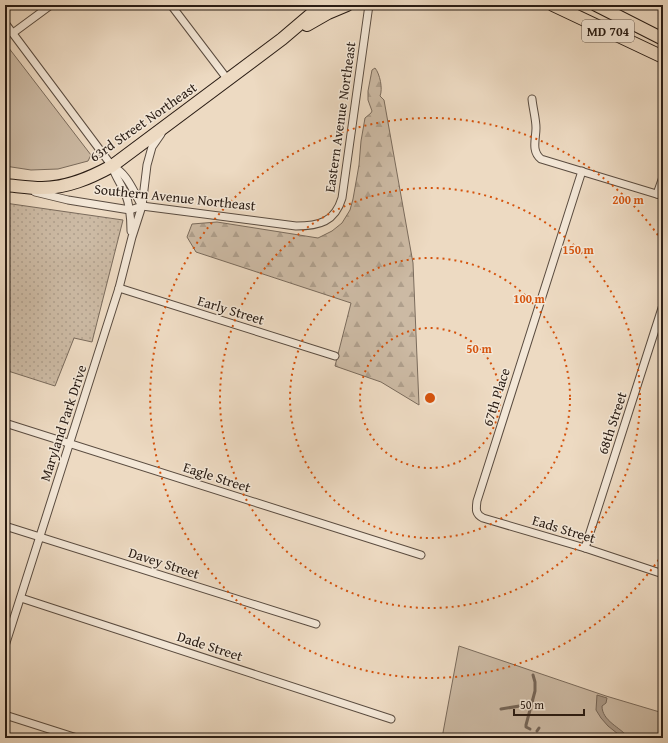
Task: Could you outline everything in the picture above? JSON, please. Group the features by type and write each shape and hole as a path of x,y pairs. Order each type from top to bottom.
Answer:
{"main road":[{"name":"63rd Street Northeast","path":"5,185 42,188 61,186 93,176 112,166 282,40 322,5"},
{"name":"63rd Street Northeast","path":"282,40 314,21 347,5"},
{"name":"MD 704","path":"553,5 663,57"},
{"name":"MD 704","path":"596,5 663,38"}],"street":[{"path":"13,33 51,5"},
{"path":"171,5 228,80"},
{"name":"Eastern Avenue Northeast","path":"296,226 309,226 322,223 331,217 340,205 369,5"},
{"path":"5,23 112,166 117,180 124,192 130,210 132,237"},
{"path":"532,100 536,129 534,140 535,149 541,159 660,195 663,177"},
{"name":"Maryland Park Drive","path":"5,646 119,288 132,237 142,206 144,180 150,154 157,140 170,123"},
{"path":"112,166 126,177 142,206"},
{"name":"67th Place","path":"479,495 582,171"},
{"name":"Southern Avenue Northeast","path":"5,185 68,200 130,210 142,206 296,226"},
{"name":"Early Street","path":"119,288 335,356"},
{"name":"68th Street","path":"585,548 663,305"},
{"name":"Eagle Street","path":"5,423 421,555"},
{"name":"Eads Street","path":"479,495 476,510 480,516 585,548 663,574"},
{"name":"Davey Street","path":"5,526 316,624"},
{"name":"Dade Street","path":"21,598 391,719"},
{"path":"5,715 77,738"}],"green space":[{"path":"5,43 91,155 88,161 58,169 31,170 5,166"},
{"path":"375,68 380,82 380,96 384,100 413,263 419,405 381,382 335,366 351,303 196,252 187,237 192,224 217,222 318,238 332,231 342,223 350,210 353,199 365,118 372,111 368,100 368,91 372,70"},
{"path":"5,203 123,220 92,342 74,338 55,386 5,370"},
{"path":"459,646 606,696 663,713 663,738 442,738"}],"shaded area":[{"path":"597,695 607,698 606,703 602,706 605,716 629,738 623,738 608,726 601,718 596,710"}],"waterway":[{"path":"530,729 526,727 526,725 535,691 533,675"},
{"path":"501,709 526,705 532,701"}]}
